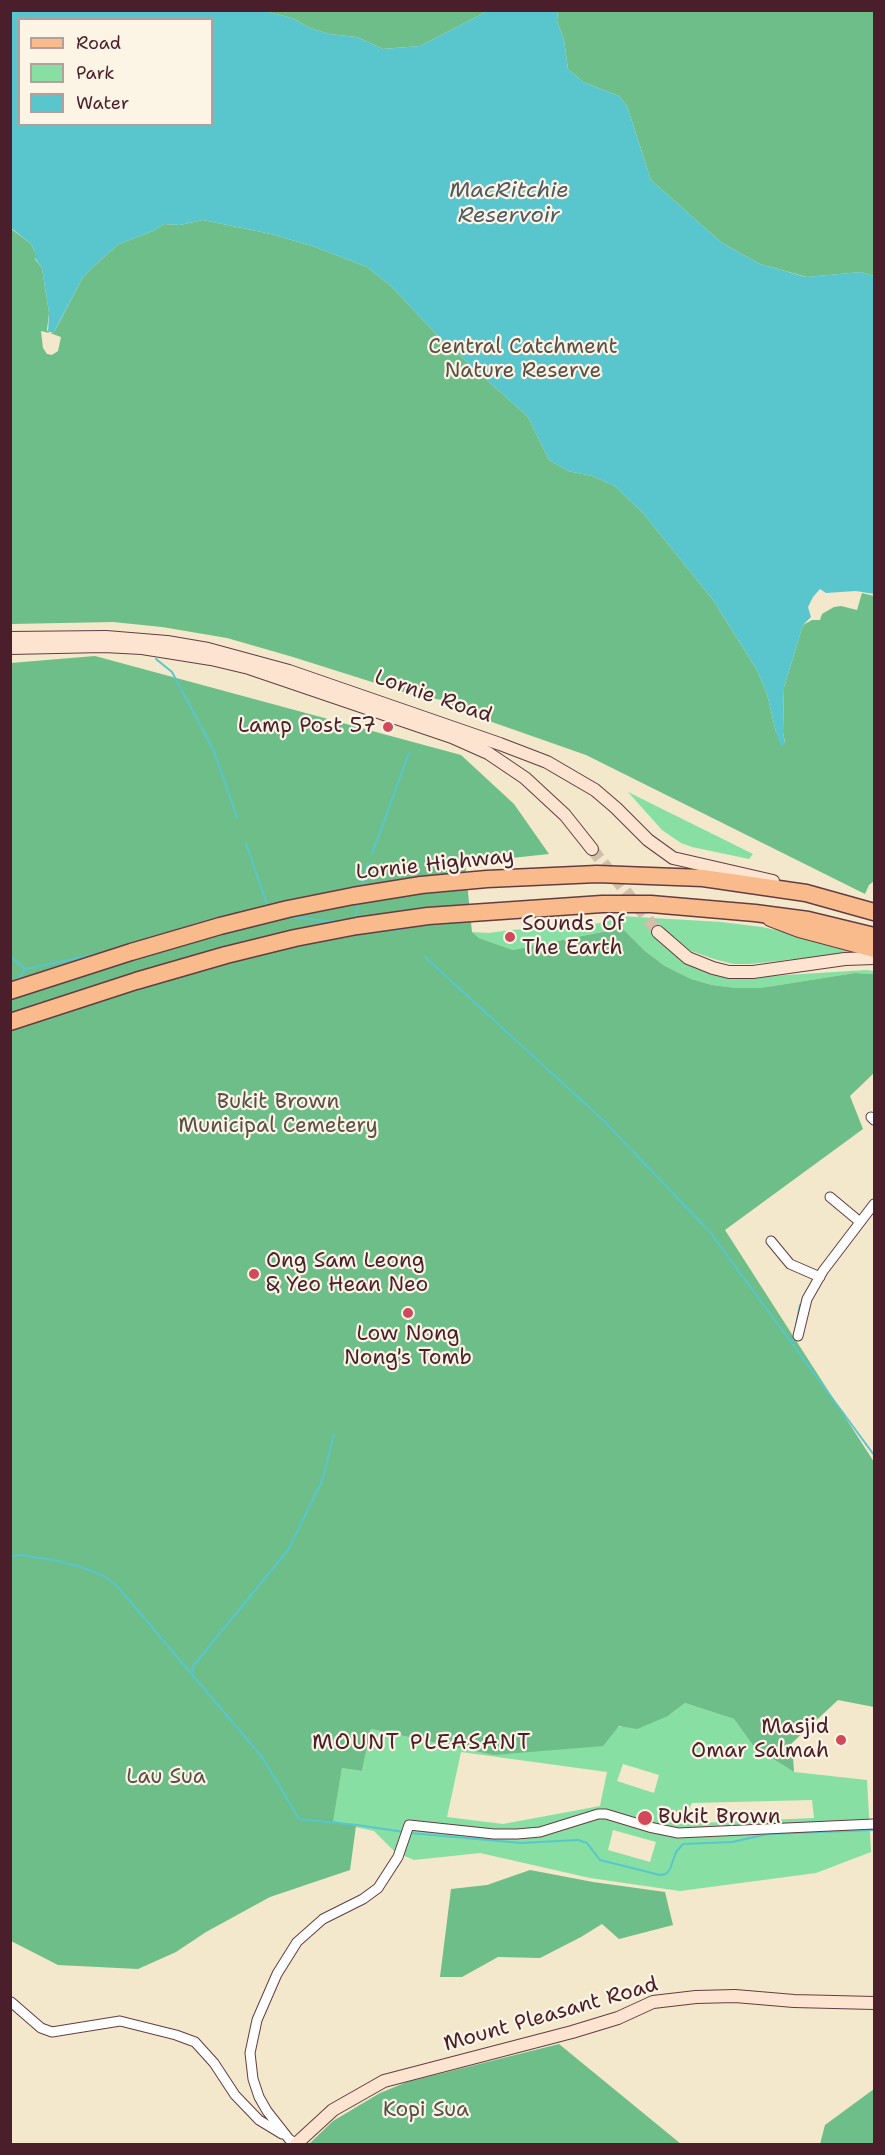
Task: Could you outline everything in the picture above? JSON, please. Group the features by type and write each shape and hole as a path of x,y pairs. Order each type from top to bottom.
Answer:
{"highway":[{"name":"Lornie Highway","path":"10,991 142,949 288,909 410,887 487,879 597,874 703,878 806,893 874,912"},
{"path":"10,1023 136,981 294,938 428,916 602,904 651,904 808,920 869,934"}],"main road":[{"path":"754,913 799,930 874,950"}],"street":[{"name":"Lornie Road","path":"10,638 106,637 167,642 208,649 289,671 548,762 595,790 648,840 674,858 765,879 806,893"},
{"name":"Lornie Road","path":"10,648 104,646 142,648 211,659 259,671 452,737 488,753 525,778 565,815 592,849"},
{"path":"658,932 688,958 729,972 753,972 839,960 874,958"},
{"path":"830,1197 860,1222"},
{"path":"798,1336 807,1299 820,1277 874,1204"},
{"path":"771,1241 790,1264 820,1277"},
{"path":"294,2142 267,2112 253,2079 250,2053 257,2020 276,1974 297,1942 323,1919 363,1899 378,1888 398,1857 409,1825 494,1834 540,1832 598,1814 613,1815 649,1827 678,1833 874,1824"},
{"name":"Mount Pleasant Road","path":"294,2142 333,2110 384,2081 581,2029 618,2018 653,2002 696,1997 735,1996 794,2001 874,2003"},
{"path":"11,2002 41,2028 52,2032 120,2021 195,2042 214,2062 235,2095 259,2120 294,2142"}],"green space":[{"path":"558,10 874,11 874,276 861,272 807,277 760,264 722,243 651,180 627,106 619,96 583,82 568,69 564,40 557,21"},
{"path":"265,11 485,11 420,46 383,49 357,37 329,34 310,28 292,18"},
{"path":"203,220 271,234 315,247 367,267 391,286 437,335 528,417 549,460 568,471 592,476 615,486 643,513 713,600 757,670 767,694 776,732 785,743 783,732 784,687 803,625 812,620 820,620 822,614 834,607 841,606 857,610 862,593 874,596 874,881 869,885 865,894 586,755 472,715 442,700 413,695 227,638 162,627 113,622 11,624 10,228 31,244 35,252 35,259 42,268 49,313 47,330 49,333 41,331 43,348 47,354 52,355 58,351 61,337 50,333 54,332 83,277 104,257 119,244 153,231 164,224 180,225"},
{"name":"Bukit Brown Municipal Cemetery","path":"95,656 461,755 514,804 549,854 465,863 472,932 479,938 513,950 622,928 645,951 665,966 691,979 736,988 760,988 855,973 874,974 874,1073 850,1096 863,1129 725,1230 874,1462 874,1707 838,1700 792,1743 794,1772 754,1747 734,1719 685,1703 668,1716 637,1729 619,1726 603,1746 493,1755 371,1729 362,1771 342,1768 333,1821 356,1826 350,1870 270,1897 206,1932 176,1952 138,1969 58,1965 11,1941 11,663"},
{"path":"628,792 753,854 749,859 681,843 662,830"},
{"path":"620,916 721,922 762,927 867,951 733,964 691,951 662,928 653,935 678,957 771,976 866,970 874,971 874,974 855,973 760,988 735,988 691,979 665,966 645,951 622,928 513,950 479,938 472,932 489,933 588,925"},
{"path":"685,1703 734,1719 754,1747 794,1772 867,1780 871,1852 816,1873 680,1891 590,1878 480,1853 414,1860 395,1852 374,1831 332,1822 342,1768 362,1771 371,1729 493,1755 668,1716","holes":["461,1752 607,1772 600,1806 503,1824 447,1817","623,1764 659,1775 654,1793 617,1781","812,1800 814,1818 673,1824 676,1812 688,1810 692,1803","613,1830 656,1842 650,1862 608,1850"]},
{"path":"530,1870 665,1892 673,1925 619,1939 602,1924 540,1958 498,1957 462,1977 440,1977 451,1889 487,1885"},
{"name":"Kopi Sua","path":"559,2044 681,2144 309,2144 333,2121 380,2093 407,2082"},
{"path":"874,2089 874,2144 820,2144 825,2125"}],"water":[{"name":"MacRitchie Reservoir","path":"11,10 265,11 292,18 310,28 329,34 357,37 383,49 420,46 485,11 558,11 557,21 564,40 568,69 583,82 619,96 627,106 651,180 722,243 760,264 806,277 861,272 874,276 874,594 856,591 826,593 820,589 813,597 808,607 811,617 803,625 784,687 785,744 781,746 767,694 757,670 713,600 643,513 615,486 592,476 568,471 549,460 528,417 437,335 391,286 367,267 315,247 271,234 203,220 180,225 164,224 153,231 119,244 104,257 83,277 54,332 48,332 49,313 42,268 35,258 31,244 11,228"}],"waterway":[{"path":"156,659 172,672 214,751 237,818"},
{"path":"372,854 409,753"},
{"path":"246,844 268,907"},
{"path":"362,887 368,863"},
{"path":"355,919 359,901"},
{"path":"289,917 337,922"},
{"path":"390,929 400,930"},
{"path":"17,981 25,969 103,953"},
{"path":"10,956 24,968"},
{"path":"425,957 604,1121 710,1232 874,1455"},
{"path":"793,1341 800,1305"},
{"path":"192,1673 193,1666 288,1550 322,1481 334,1434"},
{"path":"10,1556 22,1555 81,1567 104,1576 117,1586 262,1757 299,1819 404,1832"},
{"path":"410,1833 521,1843 578,1840 587,1843 600,1860 660,1875 666,1874 670,1869 676,1852 683,1844 732,1842 768,1834 874,1830"}],"tunnel":[{"path":"592,849 658,932"}],"place":[{"name":"Lamp Post 57","path":"388,727"},
{"name":"Sounds Of The Earth","path":"510,937"},
{"name":"Ong Sam Leong & Yeo Hean Neo","path":"254,1274"},
{"name":"Low Nong Nong's Tomb","path":"408,1313"},
{"name":"Masjid Omar Salmah","path":"841,1740"},
{"name":"Bukit Brown","path":"645,1818"}],"district":[{"name":"MOUNT PLEASANT","path":"422,1743"}],"park label":[{"name":"Central Catchment Nature Reserve","path":"523,360"},
{"name":"Lau Sua","path":"166,1778"}]}
